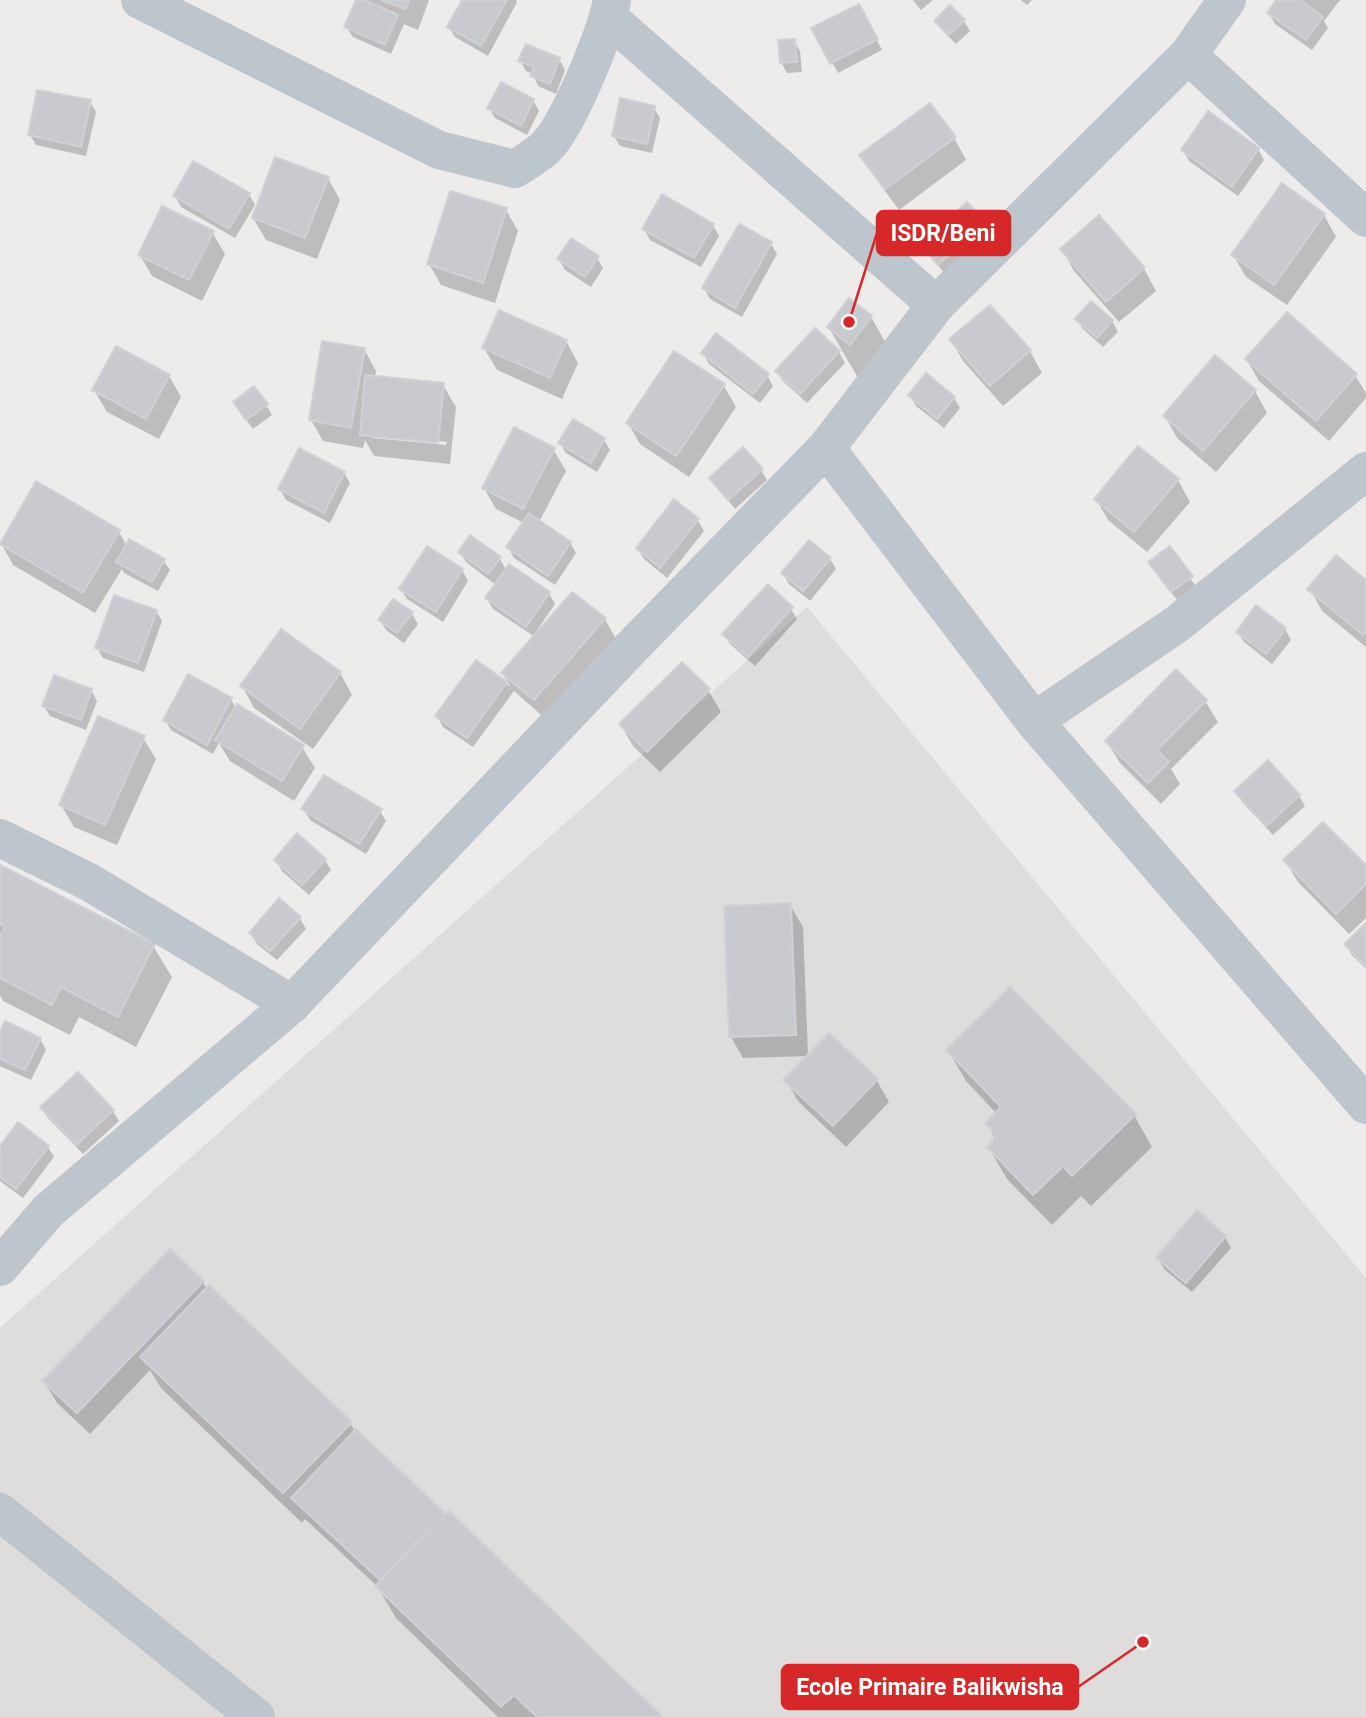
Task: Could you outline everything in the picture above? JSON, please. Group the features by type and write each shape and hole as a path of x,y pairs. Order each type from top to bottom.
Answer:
{"street":[{"path":"140,0 439,149 516,169 547,146 570,110 610,9 936,305"},
{"path":"0,1267 48,1211 292,1004 631,648 826,448 936,305 1188,55 1227,0"},
{"path":"1188,55 1366,218"},
{"path":"826,448 1034,722 1366,1105"},
{"path":"1034,722 1177,624 1366,471"},
{"path":"0,838 89,882 292,1004"},
{"path":"0,1512 256,1717"}],"shaded area":[{"path":"807,607 1366,1278 1366,1717 0,1717 0,1328"}],"building":[{"path":"356,0 365,0 398,15 385,45 344,27"},
{"path":"381,0 409,0 406,9"},
{"path":"462,0 507,0 481,46 447,27"},
{"path":"1276,0 1300,0 1323,17 1306,40 1267,13"},
{"path":"859,4 878,39 830,64 811,28"},
{"path":"950,5 965,20 949,35 934,21"},
{"path":"795,39 797,62 780,63 778,40"},
{"path":"526,44 560,58 550,84 530,76 534,67 518,61"},
{"path":"501,82 534,99 521,126 487,108"},
{"path":"37,90 91,100 81,147 28,135"},
{"path":"620,98 655,106 647,144 612,136"},
{"path":"930,103 956,137 885,189 859,155"},
{"path":"1208,111 1259,148 1232,187 1181,150"},
{"path":"275,157 329,177 305,238 252,218"},
{"path":"193,161 250,193 229,229 173,196"},
{"path":"1282,183 1325,214 1274,285 1231,255"},
{"path":"450,191 507,208 483,283 427,264"},
{"path":"662,194 714,224 694,258 642,229"},
{"path":"967,202 986,222 938,265 920,244"},
{"path":"162,206 214,231 189,280 138,255"},
{"path":"1099,215 1145,268 1106,302 1060,249"},
{"path":"739,224 772,242 735,308 702,288"},
{"path":"571,238 599,256 585,277 557,259"},
{"path":"849,298 872,316 850,345 827,327"},
{"path":"1091,301 1113,320 1097,338 1075,319"},
{"path":"990,305 1031,350 990,386 949,339"},
{"path":"499,310 567,340 550,378 482,348"},
{"path":"1287,312 1357,374 1316,421 1245,359"},
{"path":"815,328 840,351 800,394 775,371"},
{"path":"716,333 769,374 753,394 701,353"},
{"path":"322,341 365,348 351,428 309,420"},
{"path":"116,346 170,375 146,419 92,390"},
{"path":"674,351 725,384 676,456 626,423"},
{"path":"1215,355 1256,390 1203,451 1163,416"},
{"path":"926,373 955,397 937,419 908,395"},
{"path":"365,375 444,383 438,443 360,435"},
{"path":"254,386 268,404 246,420 233,402"},
{"path":"573,419 605,438 591,463 558,443"},
{"path":"514,427 555,448 523,509 482,488"},
{"path":"1138,446 1179,479 1134,532 1094,499"},
{"path":"743,447 763,469 728,500 709,478"},
{"path":"299,448 345,472 324,513 278,489"},
{"path":"36,481 120,530 83,593 0,544"},
{"path":"674,499 699,519 660,568 636,548"},
{"path":"529,513 571,542 548,576 506,547"},
{"path":"470,535 501,557 488,574 458,552"},
{"path":"129,539 165,559 152,582 116,562"},
{"path":"809,540 831,558 803,591 781,573"},
{"path":"427,546 463,569 436,612 399,589"},
{"path":"1170,546 1193,576 1171,592 1148,562"},
{"path":"1336,555 1366,580 1366,632 1363,635 1307,589"},
{"path":"509,564 550,592 526,627 485,598"},
{"path":"768,584 793,607 748,657 722,634"},
{"path":"572,592 606,618 534,700 501,673"},
{"path":"114,595 157,610 138,663 95,648"},
{"path":"393,599 413,612 397,633 378,620"},
{"path":"1256,605 1286,628 1266,654 1236,632"},
{"path":"281,629 341,672 300,729 240,686"},
{"path":"476,660 507,682 467,738 435,716"},
{"path":"682,662 710,689 647,752 619,724"},
{"path":"1176,669 1207,700 1157,750 1169,762 1148,783 1105,741"},
{"path":"188,674 232,698 207,745 163,720"},
{"path":"54,675 92,689 81,720 42,706"},
{"path":"237,704 304,745 282,781 215,740"},
{"path":"98,716 145,736 105,825 59,805"},
{"path":"1268,760 1300,795 1266,826 1234,791"},
{"path":"324,775 382,809 359,844 301,809"},
{"path":"1323,822 1366,865 1366,884 1336,914 1283,860"},
{"path":"297,833 326,859 302,885 274,860"},
{"path":"0,865 155,944 118,1017 61,987 52,1005 0,978 0,936 5,927 0,924"},
{"path":"279,898 301,917 270,951 249,933"},
{"path":"791,903 796,1035 729,1037 724,906"},
{"path":"1366,923 1366,967 1344,944"},
{"path":"1010,987 1136,1114 1072,1176 1063,1166 1033,1195 987,1147 997,1136 985,1123 1001,1107 946,1050"},
{"path":"5,1021 41,1038 25,1070 0,1059 0,1032"},
{"path":"829,1033 878,1079 833,1126 783,1080"},
{"path":"78,1072 114,1110 76,1145 40,1107"},
{"path":"18,1122 49,1146 16,1189 0,1177 0,1146"},
{"path":"1197,1210 1226,1236 1186,1283 1156,1258"},
{"path":"170,1249 204,1281 77,1413 42,1381"},
{"path":"209,1285 352,1422 283,1493 140,1357"},
{"path":"356,1429 444,1512 380,1580 291,1498"},
{"path":"449,1511 661,1715 537,1717 514,1695 501,1707 375,1586"}],"place":[{"name":"ISDR/Beni","path":"849,322"},
{"name":"Ecole Primaire Balikwisha","path":"1143,1642"}]}
